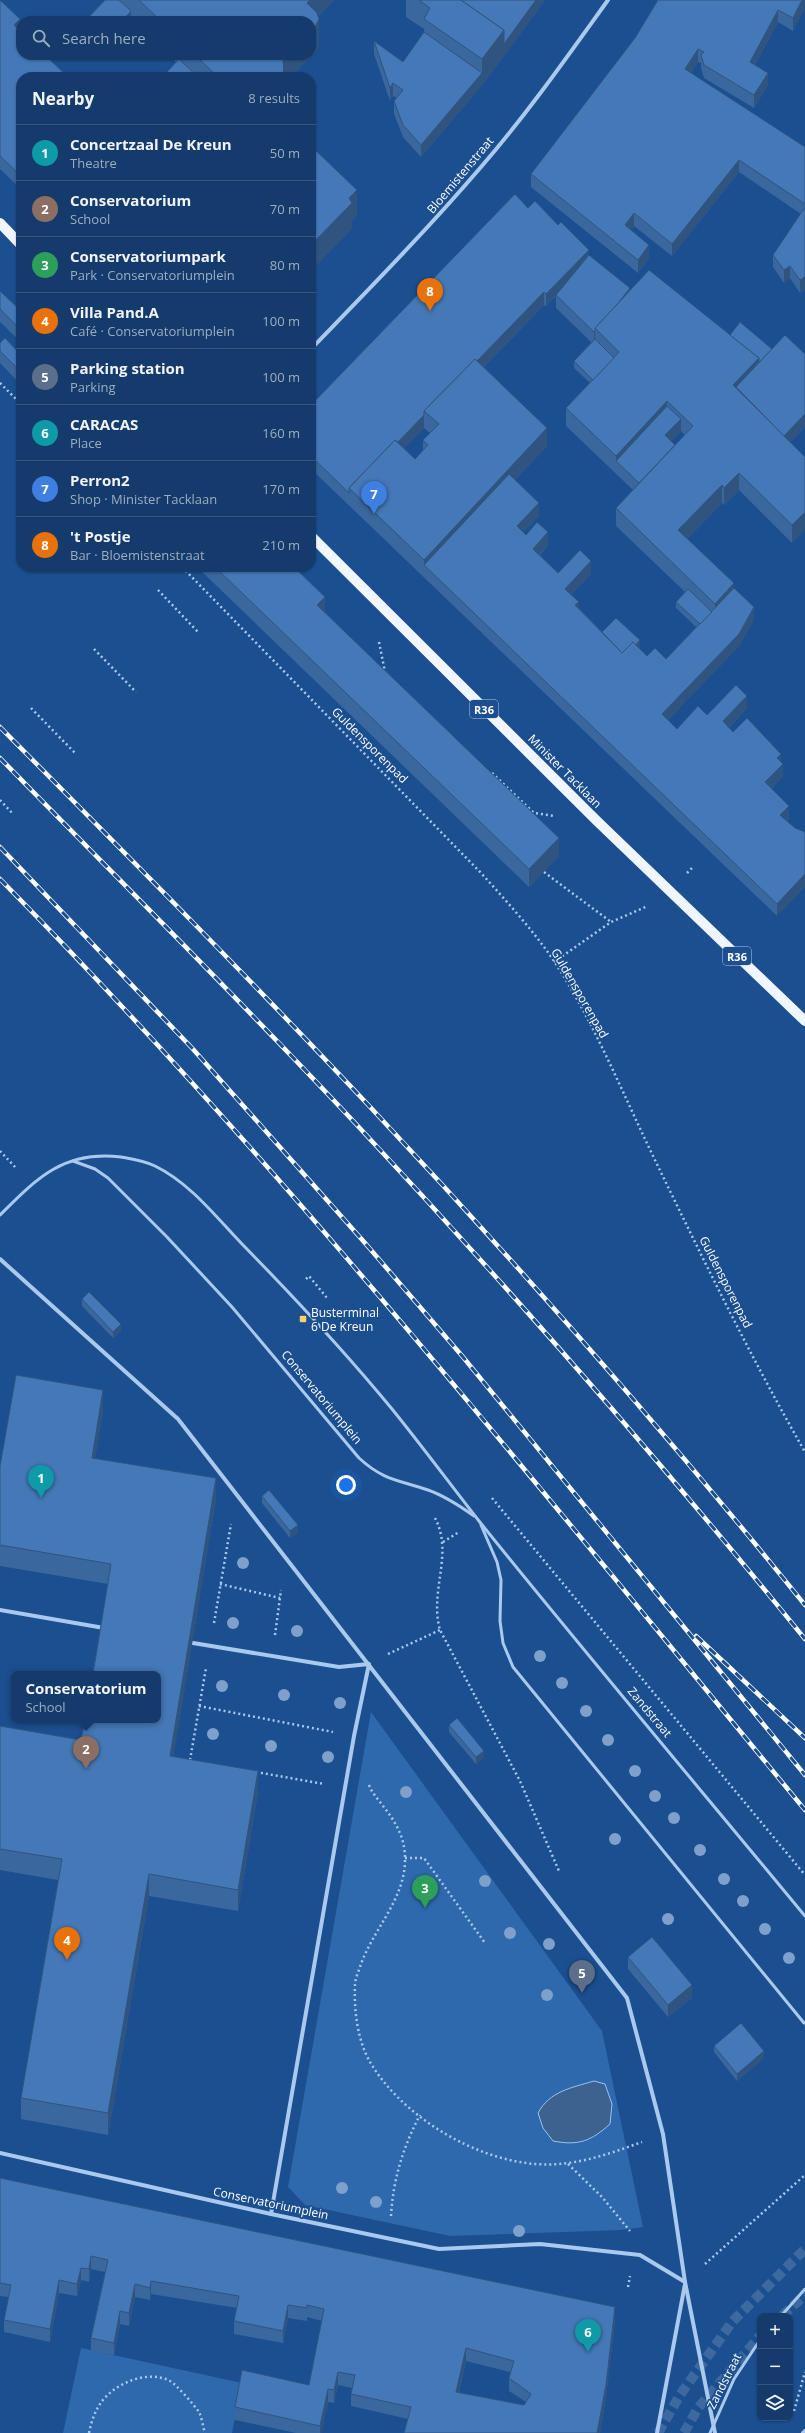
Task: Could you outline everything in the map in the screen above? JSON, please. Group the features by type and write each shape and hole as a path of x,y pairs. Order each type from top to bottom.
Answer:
{"main road":[{"path":"0,224 16,240"},
{"name":"Minister Tacklaan","path":"316,541 597,820 805,1021"}],"street":[{"name":"Bloemistenstraat","path":"316,343 431,225 482,166 530,107 608,0"},
{"path":"0,1259 178,1419 627,1998 663,2134 685,2282 715,2433"},
{"path":"0,1610 104,1628"},
{"path":"192,1643 339,1667 369,1664"},
{"path":"271,2214 354,1736 369,1664"},
{"name":"Conservatoriumplein","path":"0,2153 271,2214 439,2248 540,2244 640,2255 685,2282"},
{"path":"657,2433 685,2282"}],"lane":[{"path":"0,1215 32,1184 51,1169 70,1161 109,1156 132,1158 153,1165 174,1177 193,1194 300,1303 392,1409 479,1520 497,1562 501,1580 500,1621 503,1643 513,1667 804,2023"},
{"name":"Conservatoriumplein","path":"70,1161 95,1169 131,1199 232,1307 359,1458 373,1470 399,1483 444,1497 479,1520"},
{"name":"Zandstraat","path":"479,1520 805,1916"},
{"path":"784,2313 805,2290"},
{"name":"Zandstraat","path":"710,2433 734,2379 757,2344"}],"path":[{"path":"0,383 16,399"},
{"name":"Guldensporenpad","path":"187,572 482,874 523,919 554,962 588,1020 724,1298 777,1403 805,1452"},
{"path":"158,590 198,632"},
{"path":"372,598 385,672 390,678"},
{"path":"94,649 136,692"},
{"path":"31,708 76,754"},
{"path":"488,770 534,813 597,820"},
{"path":"0,800 13,814"},
{"path":"544,872 611,922"},
{"path":"554,962 611,922 648,906 670,890"},
{"path":"196,1761 189,1760 236,1494"},
{"path":"434,1516 441,1530 443,1542 435,1606 440,1630 520,1781 560,1873"},
{"path":"272,1656 286,1558"},
{"path":"220,1584 280,1598"},
{"path":"398,1649 440,1630"},
{"path":"199,1706 354,1736"},
{"path":"251,1771 346,1788"},
{"path":"369,1784 371,1790 391,1816 402,1835 405,1858 403,1881 395,1900 366,1950 355,1983 355,2010 360,2036 370,2061 383,2081 420,2115 468,2145 500,2158 534,2164 567,2164 600,2158 663,2134"},
{"path":"405,1858 424,1858 485,1943"},
{"path":"392,2238 392,2203 395,2183 406,2144 420,2115"},
{"path":"567,2164 602,2197 632,2234"},
{"path":"685,2282 805,2175"},
{"path":"628,2287 630,2277"},
{"path":"793,2418 805,2372"},
{"path":"89,2433 100,2404 114,2390 130,2381 151,2376 170,2381 199,2413 205,2433"}],"shaded area":[{"path":"371,1712 602,2031 643,2227 621,2230 450,2236 305,2205 288,2187"},
{"path":"594,2081 605,2084 612,2104 610,2124 597,2135 584,2141 570,2143 553,2141 543,2128 538,2113 549,2100 562,2091"},
{"path":"81,2348 242,2383 232,2433 63,2433"}],"building":[{"path":"0,0 17,16 16,23 14,25 16,27 16,60 50,60 63,72 16,72 16,171 0,156"},
{"path":"105,0 119,0 131,11 126,16 90,16"},
{"path":"139,0 310,0 307,3 317,13 319,19 316,25 316,16 156,16"},
{"path":"419,0 461,0 504,30 482,59 424,19 430,8"},
{"path":"461,0 536,0 504,44 504,30"},
{"path":"658,0 802,0 793,18 778,10 750,62 768,73 754,95 704,65 701,55 704,52 698,49 685,69 805,147 805,204 739,160 672,244 634,213 625,225 649,245 638,260 531,174 635,38"},
{"path":"424,32 482,73 421,145 403,125 394,101 403,90 393,83 390,88 374,41 403,62"},
{"path":"178,60 180,60 193,72 167,72"},
{"path":"200,60 283,60 284,72 213,72"},
{"path":"316,151 357,190 349,198 352,203 316,240"},
{"path":"515,194 528,208 535,201 558,225 561,222 589,250 546,294 544,292 477,361 475,359 424,411 424,415 398,442 395,440 349,488 349,493 316,461 316,400"},
{"path":"805,207 805,277 800,280 790,266 784,270 773,255"},
{"path":"589,255 630,288 615,307 595,328 594,332 556,295"},
{"path":"649,270 759,358 733,385 805,457 805,512 792,525 739,473 724,488 722,485 678,530 734,583 715,604 616,508 693,426 667,401 616,456 566,408 619,352 595,328"},
{"path":"0,291 16,306 16,325 0,309"},
{"path":"740,322 772,349 759,363 759,358 730,335"},
{"path":"785,335 805,354 805,414 784,436 736,387"},
{"path":"5,338 16,350 16,367 0,351 0,343"},
{"path":"595,339 614,358 593,380 574,361"},
{"path":"475,359 547,428 424,560 349,488 395,440 415,459 428,445 423,440 439,424 424,411"},
{"path":"667,406 681,419 665,435 675,445 639,483 616,461"},
{"path":"509,474 539,503 517,526 526,535 537,522 548,532 533,549 558,573 580,550 591,561 565,589 579,602 575,605 622,653 633,642 647,656 655,648 666,659 734,588 754,607 739,634 662,714 677,729 698,706 707,715 736,685 747,696 723,721 733,732 747,718 781,754 777,758 783,764 765,782 789,806 780,815 795,828 805,832 805,874 777,904 424,565"},
{"path":"220,572 299,572 325,597 317,605 559,838 529,869"},
{"path":"688,589 712,612 700,624 676,602"},
{"path":"616,618 640,640 636,645 633,642 622,653 602,632"},
{"path":"89,1292 121,1324 113,1332 82,1299"},
{"path":"16,1375 103,1390 92,1458 216,1478 170,1756 258,1771 238,1890 149,1874 108,2113 21,2098 62,1859 0,1849 0,1726 81,1740 84,1723 161,1723 161,1671 93,1671 111,1564 0,1545 0,1466"},
{"path":"269,1490 298,1525 290,1531 262,1496"},
{"path":"457,1718 484,1751 476,1757 449,1725"},
{"path":"652,1937 692,1985 668,2005 628,1957"},
{"path":"741,2023 764,2051 737,2074 714,2046"},
{"path":"0,2178 615,2307 606,2385 597,2433 404,2433 411,2407 351,2394 355,2375 338,2372 334,2390 328,2389 320,2426 235,2407 242,2370 309,2385 324,2309 307,2305 307,2308 288,2305 283,2331 234,2321 239,2296 151,2281 150,2288 135,2284 129,2313 120,2311 114,2343 91,2338 108,2260 91,2256 89,2269 81,2268 77,2284 59,2280 50,2329 4,2320 11,2285 0,2283","holes":["466,2348 514,2361 509,2378 531,2394 524,2405 456,2392"]}],"tunnel":[{"path":"658,2433 680,2395 732,2322 805,2249"},
{"path":"785,2313 805,2295"},
{"path":"684,2433 698,2408 757,2339"}],"railway":[{"path":"0,727 234,964 326,1060 484,1230 647,1415 805,1605"},
{"path":"0,758 268,1031 414,1187 585,1377 696,1507 805,1639"},
{"path":"0,847 192,1048 365,1243 463,1357 805,1775"},
{"path":"0,879 107,990 211,1103 312,1219 512,1454 805,1810"},
{"path":"696,1636 805,1738"}],"place":[{"name":"'t Postje","path":"430,311"},
{"name":"Perron2","path":"374,514"},
{"name":"Busterminal 6 De Kreun","path":"303,1319"},
{"name":"Concertzaal De Kreun","path":"41,1498"},
{"name":"Conservatorium","path":"86,1769"},
{"name":"Conservatoriumpark","path":"425,1908"},
{"name":"Villa Pand.A","path":"67,1960"},
{"name":"Parking station","path":"582,1993"},
{"name":"CARACAS","path":"588,2352"}]}
